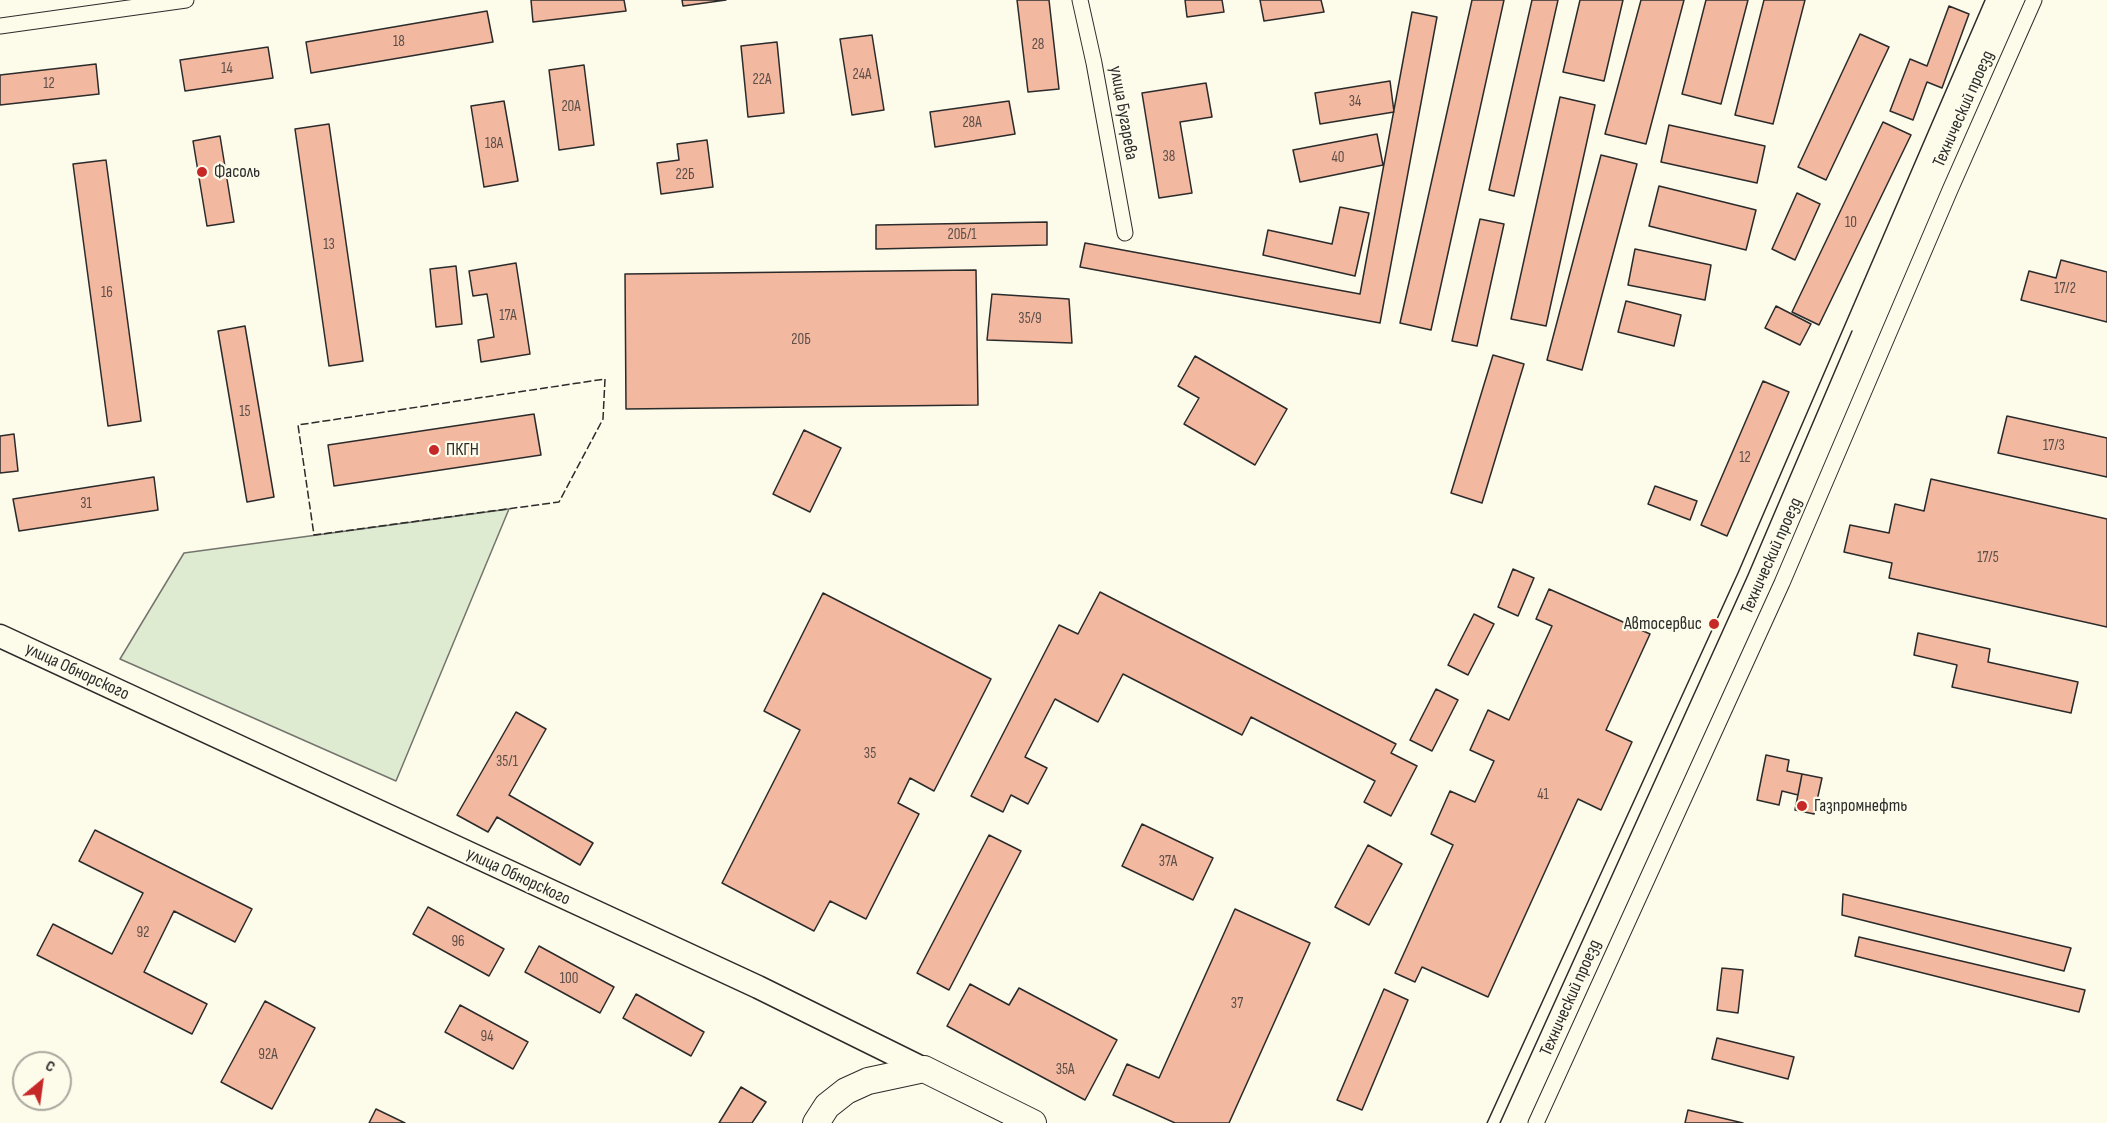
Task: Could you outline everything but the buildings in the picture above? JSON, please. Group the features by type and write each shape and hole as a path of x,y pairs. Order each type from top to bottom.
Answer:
{"main road":[{"name":"улица Обнорского","path":"0,636 758,987 1033,1123"},
{"path":"816,1123 827,1106 846,1091 868,1081 924,1069"}],"street":[{"path":"0,26 186,0"},
{"name":"улица Бугарева","path":"1080,0 1125,233"},
{"name":"Технический проезд","path":"1536,1123 1782,583 2034,0"}],"green space":[{"path":"509,509 396,781 120,659 184,553"}],"tram line":[{"path":"1487,1123 1738,573 1985,0"},
{"path":"1500,1123 1748,575 1852,331"}],"fence":[{"path":"605,379 603,419 559,502 314,535 298,425 605,379"}],"place":[{"name":"Фасоль","path":"202,172"},
{"name":"ПКГН","path":"434,450"},
{"name":"Автосервис","path":"1714,624"},
{"name":"Газпромнефть","path":"1802,806"}]}
